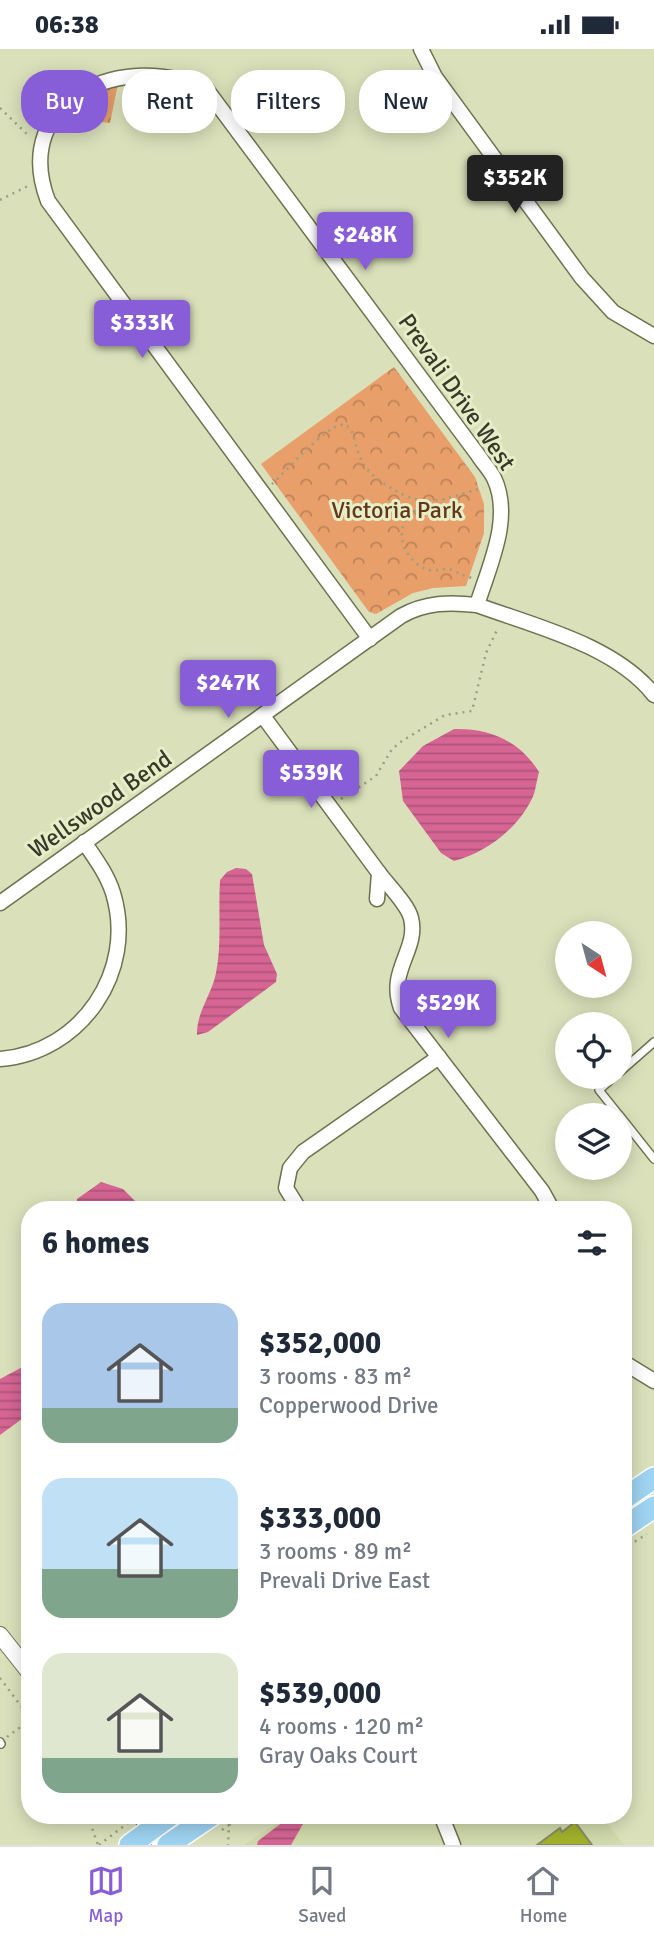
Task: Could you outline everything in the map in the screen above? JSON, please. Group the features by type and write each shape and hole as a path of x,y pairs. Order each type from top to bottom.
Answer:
{"main road":[{"path":"632,1493 654,1478"},
{"path":"632,1522 654,1507"},
{"path":"130,1845 151,1832 219,1824"}],"street":[{"path":"421,49 435,76 582,278 613,312 654,336"},
{"name":"Prevali Drive West","path":"142,61 158,63 180,71 200,83 212,96 494,478 501,525 477,605"},
{"path":"118,64 79,81 57,103 44,129 40,167 48,201 370,639"},
{"name":"Wellswood Bend","path":"0,903 401,616 424,605 477,605 595,649 619,664 654,695"},
{"path":"263,716 411,916 412,937 397,979 396,995 401,1008 548,1201"},
{"path":"0,1059 31,1053 63,1037 88,1015 108,983 118,946 118,914 108,880 84,842"},
{"path":"377,899 379,873"},
{"path":"294,1201 286,1188 290,1168 303,1152 439,1057"},
{"path":"632,1367 654,1381"},
{"path":"0,1635 21,1662"},
{"path":"445,1824 453,1845"}],"lane":[{"path":"632,1061 654,1042"},
{"path":"600,1089 609,1103"},
{"path":"632,1131 654,1159"}],"path":[{"path":"0,108 30,137"},
{"path":"0,199 30,185"},
{"path":"272,484 315,443 335,427 343,425 350,428 359,456 371,473 408,499 428,503"},
{"path":"472,578 448,569 432,571 415,562 408,556 403,529 409,516 428,503 483,488"},
{"path":"341,799 376,776 392,749 402,741 446,715 472,711 486,653 498,628"},
{"path":"0,1678 21,1707"},
{"path":"1,1743 21,1726"},
{"path":"93,1824 99,1845 151,1832"},
{"path":"219,1824 228,1845"}],"shaded area":[{"path":"454,729 480,731 503,739 523,752 539,772 534,794 512,827 479,852 454,861 441,853 403,801 399,771 423,746"},
{"path":"236,868 246,869 252,874 264,945 277,974 276,982 208,1032 197,1035 199,1019 214,981 218,961 220,880 227,872"},
{"path":"101,1182 123,1189 135,1201 77,1201"},
{"path":"21,1368 21,1420 0,1435 0,1379"},
{"path":"276,1824 608,1824 624,1845 244,1845"},
{"path":"280,1824 303,1824 291,1845 257,1845 258,1841"}],"green space":[{"path":"119,79 110,123 108,123 108,84"},
{"name":"Victoria Park","path":"394,367 475,477 484,504 484,533 466,586 433,588 413,593 376,614 369,612 261,464"}],"building":[{"path":"576,1824 592,1845 537,1845 560,1828 562,1832"}]}
